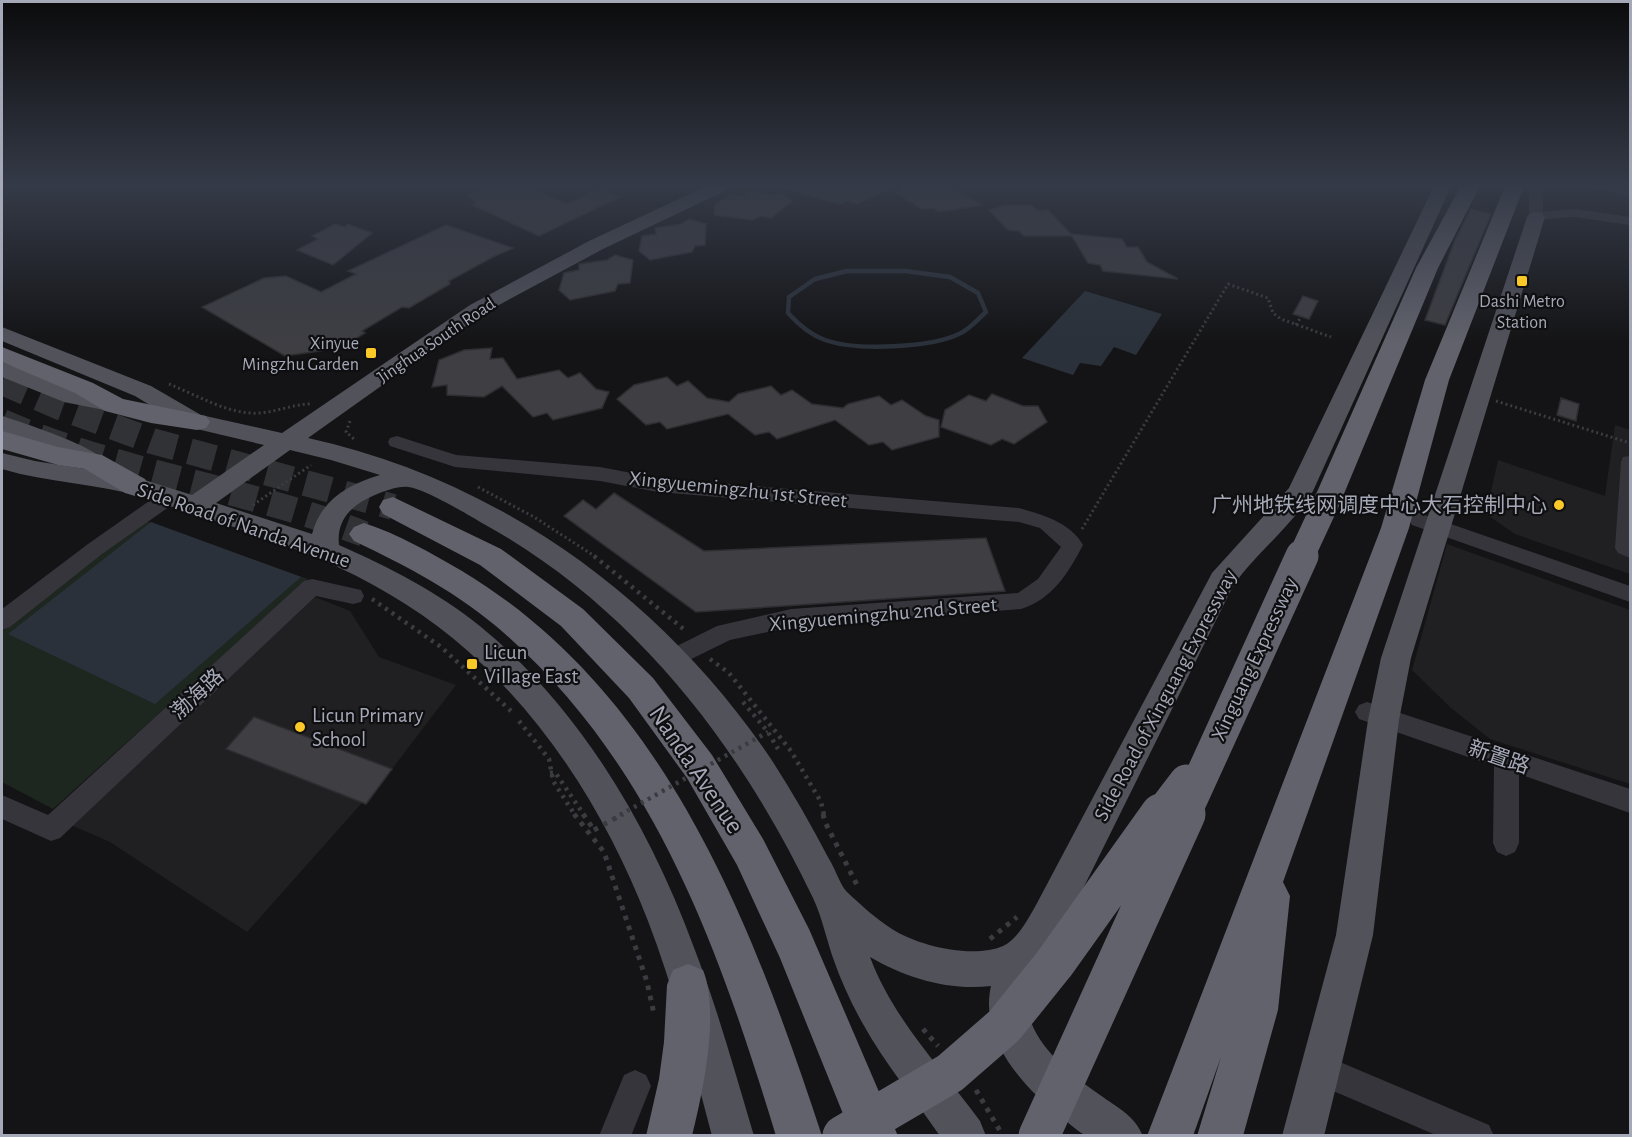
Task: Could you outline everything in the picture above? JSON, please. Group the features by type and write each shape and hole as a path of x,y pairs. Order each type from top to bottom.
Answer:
{"highway":[{"name":"Xinguang Expressway","path":"1039,1136 1327,501 1427,268 1444,237"},
{"path":"1170,1136 1273,859 1407,524 1437,380 1495,237"},
{"path":"2,354 84,388 114,405 151,415 197,422"},
{"path":"2,440 58,456 92,461 135,486"},
{"name":"Nanda Avenue","path":"374,518 408,553 450,578 516,625 540,646 586,694 623,742 666,807 713,901 758,1008 799,1136"},
{"name":"Nanda Avenue","path":"374,518 434,526 479,550 525,579 614,657 675,731 705,772 735,823 772,895 810,978 875,1136"},
{"path":"843,1136 926,1089 965,1061 1033,995 1101,896 1219,737"},
{"path":"1220,1136 1257,1010 1273,859"},
{"path":"669,1136 688,1040 688,985"}],"main road":[{"name":"Jinghua South Road","path":"182,501 288,442 477,309 613,237"},
{"name":"Side Road of Xinguang Expressway","path":"1122,1136 1065,1094 1043,1074 1020,1047 1009,1021 1008,996 1013,975 1022,955 1049,918 1222,580 1234,563 1288,508 1300,491 1419,237"},
{"path":"1303,1136 1360,906 1382,729 1396,658 1530,237"},
{"name":"Side Road of Nanda Avenue","path":"2,333 62,360 144,392 197,422 330,452 374,518 401,588 488,650 527,690 578,758 609,805 664,918 688,985 733,1136"},
{"path":"2,369 72,398 114,405"},
{"path":"2,424 92,461"},
{"name":"Side Road of Nanda Avenue","path":"2,461 135,486 182,501 374,518 486,512 566,562 626,610 674,658 758,767 784,809 846,896 851,960 879,1016 965,1136"},
{"path":"846,896 850,921 891,951 914,960 936,966 980,969 1000,966 1022,955"}],"street":[{"name":"Xingyuemingzhu 1st Street","path":"397,442 455,461 600,474 658,485 1019,515 1047,523 1073,545"},
{"path":"1630,462 1625,548 1630,550"},
{"path":"2,621 95,549 182,501"},
{"path":"1407,524 1630,594"},
{"name":"Xingyuemingzhu 2nd Street","path":"674,658 724,632 791,618 1021,601 1047,586 1073,545"},
{"name":"渤海路","path":"2,807 51,829 312,587 363,597"},
{"name":"新置路","path":"1367,712 1630,801"},
{"path":"1506,760 1506,843"},
{"path":"1321,1070 1478,1136"},
{"path":"615,1136 635,1086"}],"path":[{"path":"1073,545 1228,284 1268,298 1273,313 1281,319 1331,337"},
{"path":"1296,325 1301,317"},
{"path":"1495,401 1630,443"},
{"path":"247,508 310,465"},
{"path":"363,597 441,647 487,687 508,708 549,759 550,774 581,825 600,844 604,852 647,982 655,1017"},
{"path":"714,663 729,673 791,751 820,801 846,896"},
{"path":"722,677 729,673"},
{"path":"550,774 555,772 559,777 594,831 768,732"},
{"path":"983,941 992,938 1009,926 1021,912"}],"shaded area":[{"path":"1085,291 1162,314 1136,355 1114,347 1101,366 1080,363 1073,375 1022,358"},
{"name":"广州地铁线网调度中心大石控制中心","path":"1615,425 1630,430 1630,574 1515,534 1486,514 1498,460 1605,496"},
{"path":"143,520 308,579 53,809 2,782 2,631"},
{"path":"151,522 301,577 155,704 8,634"},
{"path":"1447,544 1630,610 1630,784 1490,739 1451,708 1412,670"},
{"name":"Licun Primary School","path":"315,597 350,611 379,657 456,685 392,769 247,932 110,842 71,825"}],"building":[{"path":"314,237 367,237 333,265 297,250 318,239"},
{"path":"420,237 481,237 513,248 449,281 450,284 409,308 402,307 362,331 365,333 341,348 285,356 202,307 264,278 286,276 321,292 356,274 348,271"},
{"path":"642,237 705,237 705,245 695,246 692,252 650,260 639,251"},
{"path":"1073,237 1122,239 1127,247 1138,247 1147,262 1178,279 1103,271 1100,265 1088,263"},
{"path":"1457,237 1481,237 1445,325 1425,320"},
{"path":"615,255 633,260 630,283 618,284 615,291 570,300 559,290 564,273 579,270 579,264 607,260"},
{"path":"1303,296 1318,301 1309,319 1293,314"},
{"path":"492,348 490,359 503,358 517,379 559,370 568,378 580,373 596,389 609,392 602,408 553,420 547,413 533,417 502,386 484,397 447,395 447,385 432,387 439,360 464,350"},
{"path":"667,377 677,386 688,381 707,398 729,402 738,394 771,386 781,395 792,390 812,404 843,408 848,404 879,396 891,405 902,400 926,416 939,420 939,437 892,450 883,442 869,445 835,420 777,439 769,432 755,435 728,414 667,429 660,422 646,425 617,399 634,385"},
{"path":"992,394 1023,406 1038,406 1047,422 1014,444 1002,439 991,445 941,427 945,410 969,395 986,401"},
{"path":"1561,398 1579,404 1576,421 1557,415"},
{"path":"614,493 704,551 986,538 1005,591 696,612 564,516 583,500 596,509"},
{"path":"254,717 392,769 366,804 226,749"}],"waterway":[{"path":"847,271 905,271 950,277 978,293 986,312 961,333 932,342 874,347 825,340 805,329 788,313 789,297 815,279 847,271"}],"tunnel":[{"path":"2,382 60,407 152,441 393,507"},
{"path":"2,422 91,455 274,504 364,534"}],"place":[{"name":"Dashi Metro Station","path":"1522,281"},
{"name":"Xinyue Mingzhu Garden","path":"371,353"},
{"name":"广州地铁线网调度中心大石控制中心","path":"1559,505"},
{"name":"Licun Village East","path":"472,664"},
{"name":"Licun Primary School","path":"300,727"}]}
